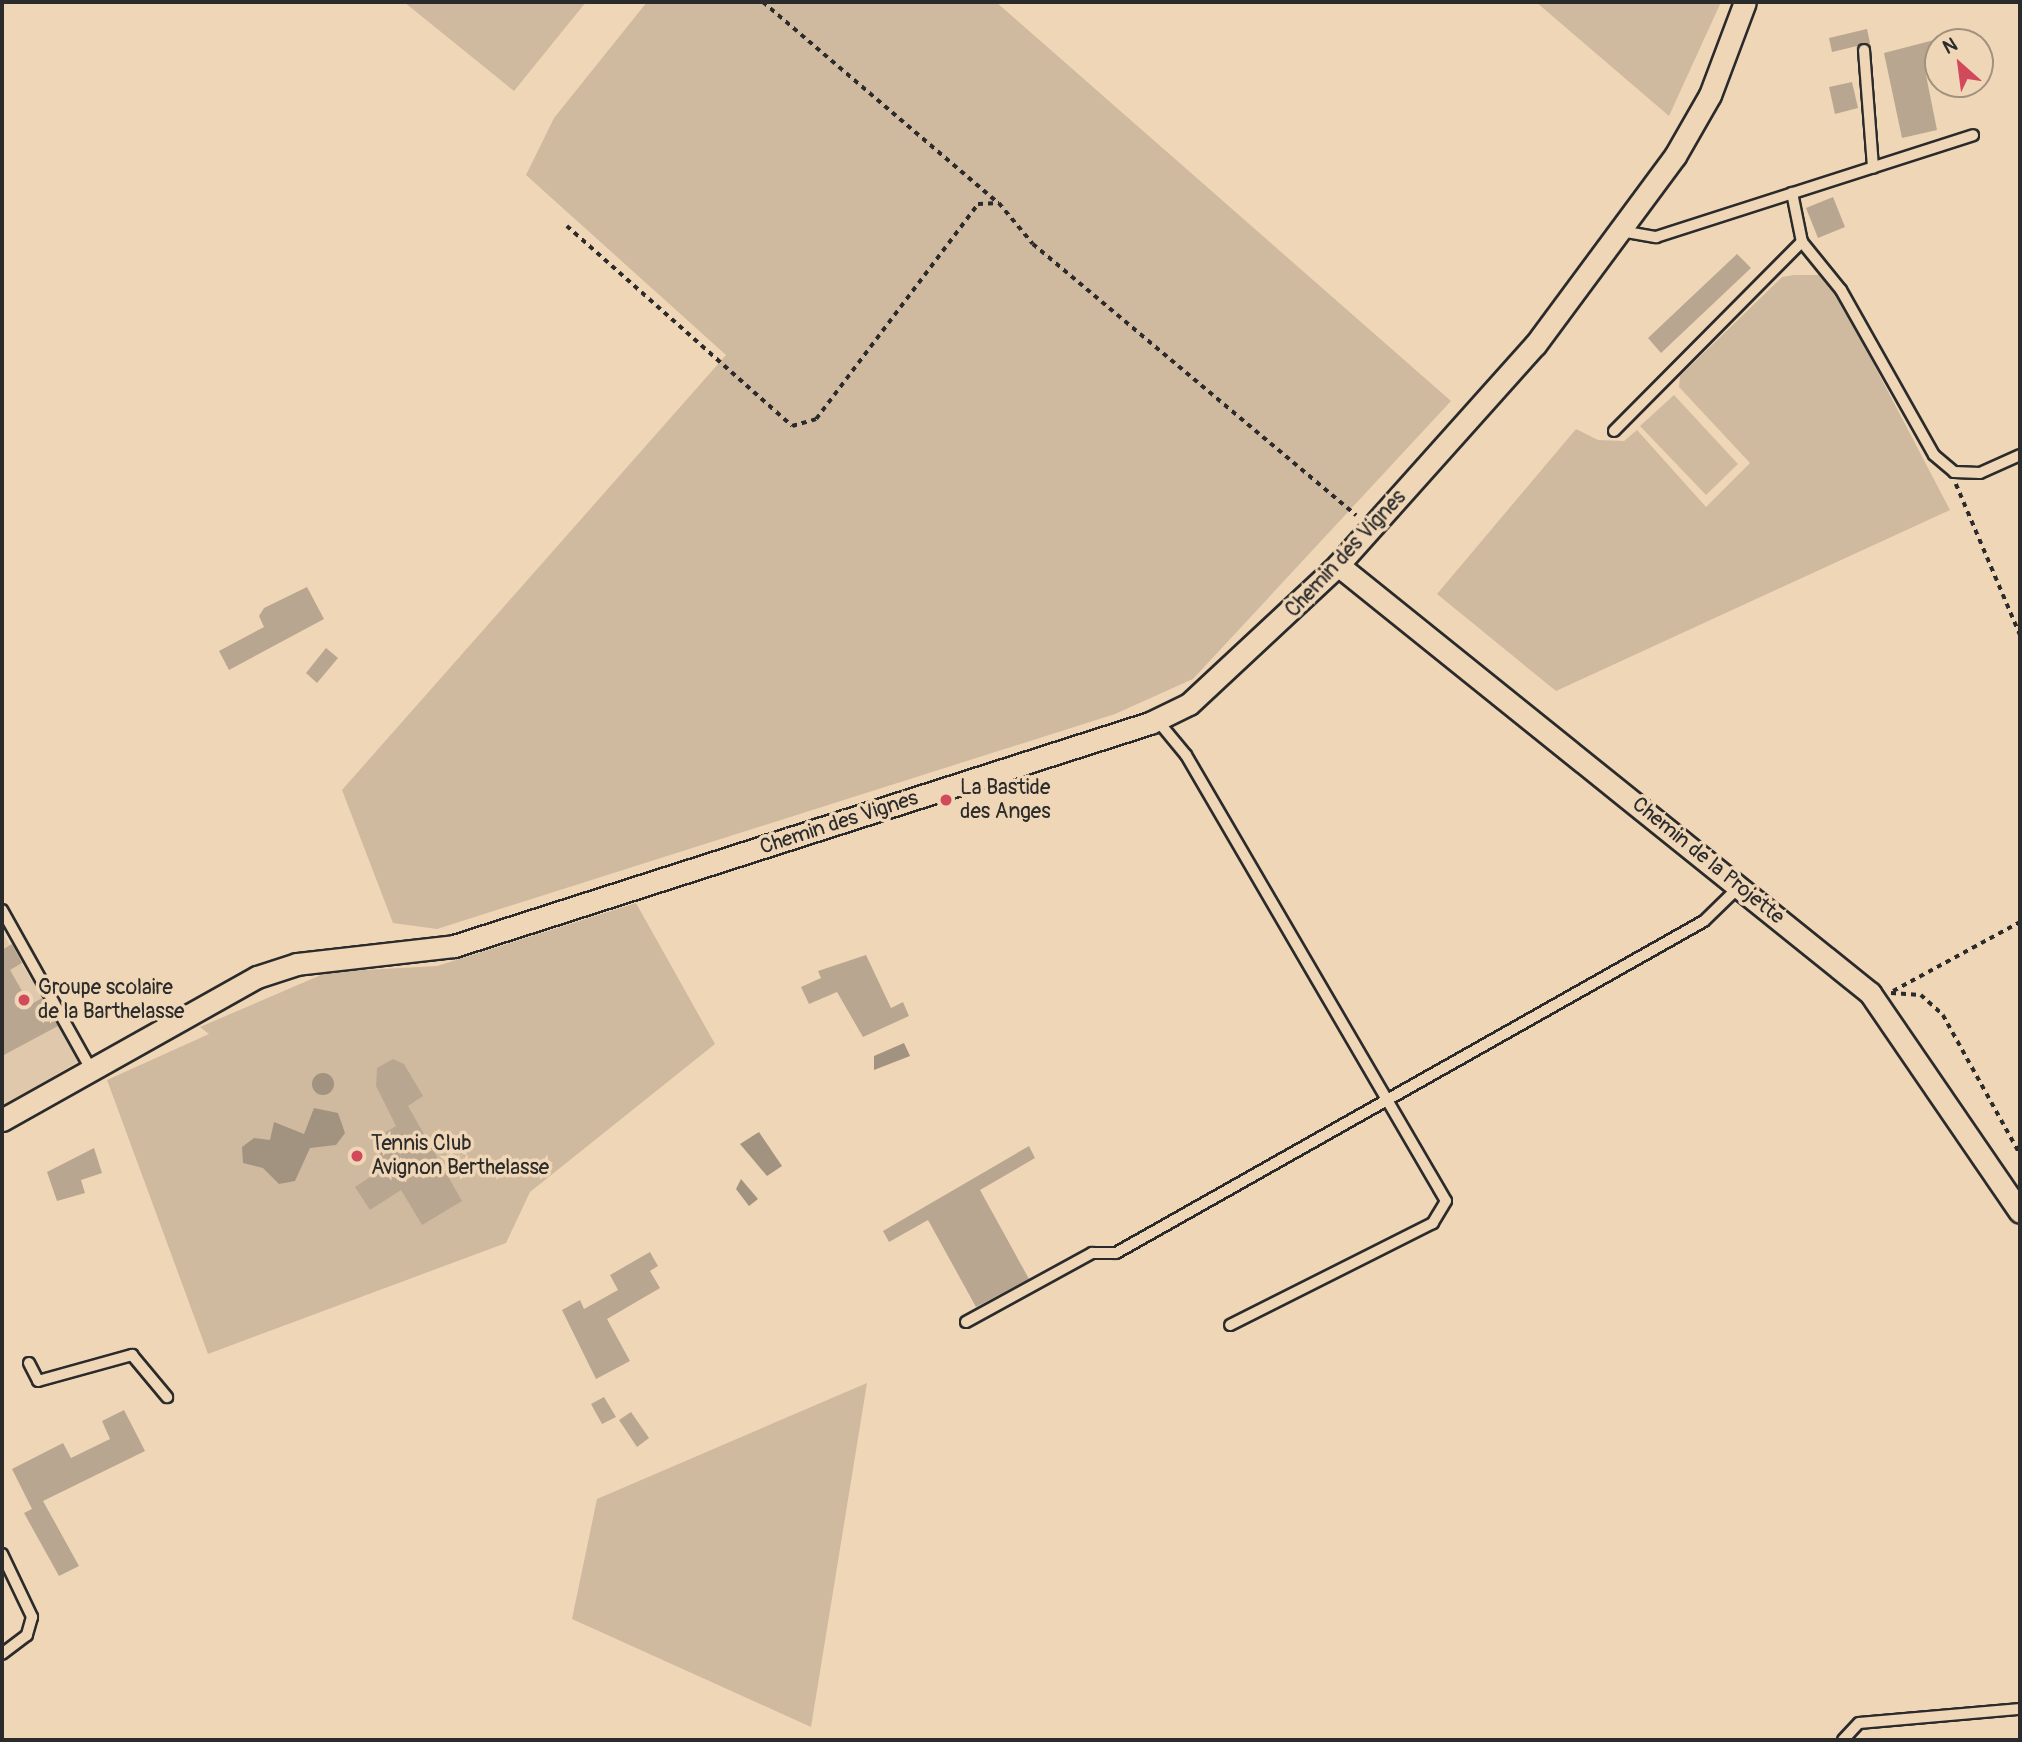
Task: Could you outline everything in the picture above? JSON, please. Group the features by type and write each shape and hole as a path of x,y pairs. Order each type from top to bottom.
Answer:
{"street":[{"name":"Chemin des Vignes","path":"2,1120 257,977 298,964 454,946 1157,720 1223,678 1338,565 1535,345 1621,231 1710,95 1745,2"},
{"name":"Chemin de la Projette","path":"1338,565 1740,886 1885,996 2020,1212"}],"lane":[{"path":"1864,50 1872,168"},
{"path":"1621,231 1656,237 1973,135"},
{"path":"1792,193 1802,243 1841,290 1934,455 1954,472 1980,472 2020,455"},
{"path":"1614,430 1802,243"},
{"path":"1157,720 1186,755 1294,949 1389,1095 1445,1194 1440,1216 1230,1325"},
{"path":"966,1322 1092,1253 1116,1252 1389,1095 1704,921 1740,886"},
{"path":"2,910 92,1071"},
{"path":"29,1363 38,1381 132,1355 167,1397"},
{"path":"2,1554 32,1618 27,1635 2,1654"},
{"path":"1843,1740 1859,1723 2020,1709"}],"path":[{"path":"763,2 999,203 1033,244 1371,528"},
{"path":"567,226 792,426 816,419 978,204 999,203"},
{"path":"1954,472 1958,502 2020,635"},
{"path":"1885,996 2020,922"},
{"path":"1885,996 1921,995 1943,1015 2020,1154"}],"shaded area":[{"path":"404,2 586,2 514,91"},
{"path":"647,2 996,2 1451,401 1193,679 1115,714 437,929 393,923 342,790 726,355 526,175 554,118"},
{"path":"1536,2 1721,2 1669,116"},
{"path":"1820,275 1836,292 1950,510 1556,691 1437,594 1576,429 1598,440 1624,441 1637,430 1706,507 1750,463 1679,387 1680,376 1782,277"},
{"path":"1674,395 1738,464 1706,495 1640,426"},
{"name":"Tennis Club Avignon Berthelasse","path":"636,903 715,1044 530,1192 506,1243 208,1354 107,1080 209,1034 200,1027 328,972 437,966"},
{"name":"Groupe scolaire de la Barthelasse","path":"2,932 81,1060 2,1106"},
{"path":"904,1043 910,1056 874,1070 874,1056"},
{"path":"323,1073 331,1076 334,1084 331,1092 323,1095 315,1092 312,1084 315,1076"},
{"path":"314,1108 338,1113 345,1133 336,1145 310,1148 295,1181 279,1184 263,1168 243,1163 242,1147 254,1138 270,1140 274,1122 304,1134"},
{"path":"759,1132 782,1166 767,1176 740,1144"},
{"path":"741,1179 758,1199 749,1206 736,1189"},
{"path":"867,1383 811,1727 572,1619 597,1499"}],"building":[{"path":"1867,29 1870,43 1832,52 1829,38"},
{"path":"1924,43 1924,98 1931,98 1937,130 1902,138 1884,53"},
{"path":"1852,82 1858,108 1835,114 1829,87"},
{"path":"1833,197 1845,227 1818,238 1806,208"},
{"path":"1737,254 1751,268 1661,353 1648,338"},
{"path":"307,587 324,619 229,670 219,651 264,627 259,616 264,608"},
{"path":"326,648 338,658 317,683 306,673"},
{"path":"12,944 22,963 10,970 30,1005 42,998 58,1026 2,1056 2,950"},
{"path":"866,955 891,1008 903,1002 909,1016 863,1037 837,992 809,1004 801,987 821,978 818,971"},
{"path":"393,1059 404,1064 423,1096 408,1106 462,1201 422,1225 401,1190 370,1210 355,1187 387,1166 372,1140 396,1126 376,1086 377,1068"},
{"path":"1029,1146 1035,1158 980,1190 1029,1279 976,1307 928,1220 889,1242 883,1231"},
{"path":"94,1148 102,1173 81,1180 85,1193 57,1201 47,1172"},
{"path":"650,1252 658,1266 650,1271 660,1288 607,1319 630,1361 596,1379 562,1310 580,1300 584,1309 618,1290 610,1275"},
{"path":"604,1397 616,1417 602,1424 591,1404"},
{"path":"124,1410 145,1451 43,1501 79,1566 59,1576 24,1513 32,1509 12,1469 63,1443 71,1458 110,1439 102,1421"},
{"path":"631,1412 649,1438 637,1447 619,1420"}],"place":[{"name":"La Bastide des Anges","path":"946,800"},
{"name":"Groupe scolaire de la Barthelasse","path":"24,1000"},
{"name":"Tennis Club Avignon Berthelasse","path":"357,1156"}]}
